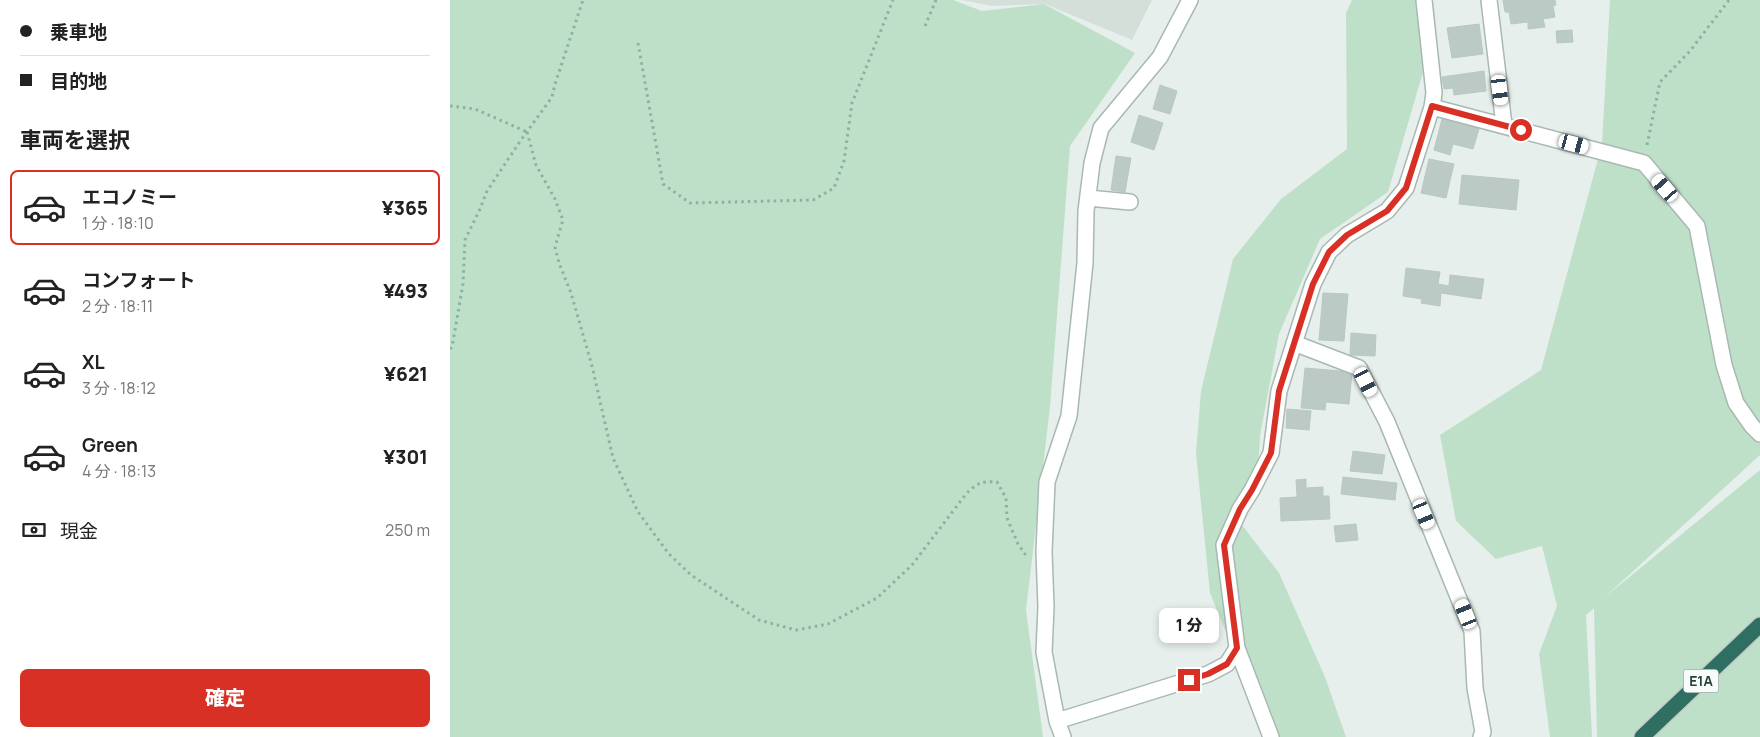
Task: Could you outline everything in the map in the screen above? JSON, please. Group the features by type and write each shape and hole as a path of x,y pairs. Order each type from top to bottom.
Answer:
{"highway":[{"name":"E1A","path":"1642,737 1760,625"}],"street":[{"path":"1063,737 1057,721 1044,652 1046,608 1044,552 1047,482 1069,416 1085,263 1088,198 1092,163 1101,128 1160,57 1190,0"},
{"path":"1271,737 1237,648 1224,545 1240,509 1271,453 1279,391 1313,284 1329,252 1347,235 1387,211 1406,188 1432,106 1434,93 1424,0"},
{"path":"1489,0 1504,125"},
{"path":"1432,106 1644,163 1697,226 1724,365 1736,403 1760,434"},
{"path":"1088,198 1130,202"},
{"path":"1294,343 1359,368 1387,422 1472,631 1475,688 1483,732 1481,737"},
{"path":"1057,721 1208,674 1227,664 1237,648"}],"path":[{"path":"450,350 460,309 465,240 487,191 552,97 582,0"},
{"path":"638,43 663,184 690,203 813,200 834,188 844,161 852,103 894,0"},
{"path":"925,26 936,0"},
{"path":"1644,163 1660,82 1690,51 1728,0"},
{"path":"450,106 475,109 527,132"},
{"path":"527,132 536,165 555,199 563,220 555,247 559,264 571,293 592,366 613,458 638,512 669,554 691,575 759,620 796,630 828,624 877,598 912,565 966,494 983,481 997,482 1006,498 1007,518 1018,544 1025,554 1044,552"}],"shaded area":[{"path":"962,0 1152,0 1132,40 1045,4 992,6"}],"green space":[{"path":"450,0 953,0 982,11 1044,4 1135,53 1070,146 1050,407 1026,610 1043,737 450,737"},
{"path":"1352,0 1416,0 1423,72 1388,192 1320,239 1279,334 1260,436 1258,473 1232,512 1279,573 1325,677 1346,737 1269,737 1210,593 1196,453 1201,391 1233,259 1281,199 1347,149 1346,13"},
{"path":"1610,0 1760,0 1760,455 1605,597 1760,470 1760,737 1597,737 1594,608 1586,615 1592,737 1550,737 1539,654 1557,606 1542,546 1496,559 1456,521 1440,435 1541,370 1602,144"}],"building":[{"path":"1503,0 1555,0 1556,5 1553,6 1555,17 1543,19 1545,27 1528,29 1528,22 1511,24 1509,12 1505,12"},
{"path":"1479,24 1483,54 1452,58 1447,28"},
{"path":"1572,30 1573,42 1557,43 1556,31"},
{"path":"1484,71 1486,91 1454,95 1453,88 1444,89 1442,77"},
{"path":"1160,85 1177,91 1170,114 1153,109"},
{"path":"1139,115 1163,123 1154,150 1131,142"},
{"path":"1442,119 1479,129 1473,149 1453,144 1450,155 1434,150"},
{"path":"1116,156 1131,158 1125,192 1111,190"},
{"path":"1429,159 1454,164 1446,198 1421,193"},
{"path":"1462,175 1519,180 1516,210 1459,204"},
{"path":"1406,268 1440,272 1438,284 1449,286 1450,275 1484,279 1481,299 1441,293 1440,306 1421,303 1422,299 1403,296"},
{"path":"1323,293 1348,294 1344,341 1319,340"},
{"path":"1351,333 1376,335 1375,356 1350,355"},
{"path":"1305,368 1352,372 1349,404 1326,402 1325,410 1301,408"},
{"path":"1287,409 1311,411 1309,430 1286,428"},
{"path":"1353,451 1385,455 1382,474 1350,471"},
{"path":"1343,477 1397,483 1395,500 1341,494"},
{"path":"1306,479 1306,488 1323,487 1323,496 1329,496 1330,519 1281,521 1280,498 1297,497 1296,480"},
{"path":"1356,524 1358,540 1336,542 1334,526"}],"route":[{"path":"1189,680 1208,674 1227,664 1237,648 1224,545 1240,509 1271,453 1279,391 1313,284 1329,252 1347,235 1387,211 1406,188 1432,106 1521,130"}]}
